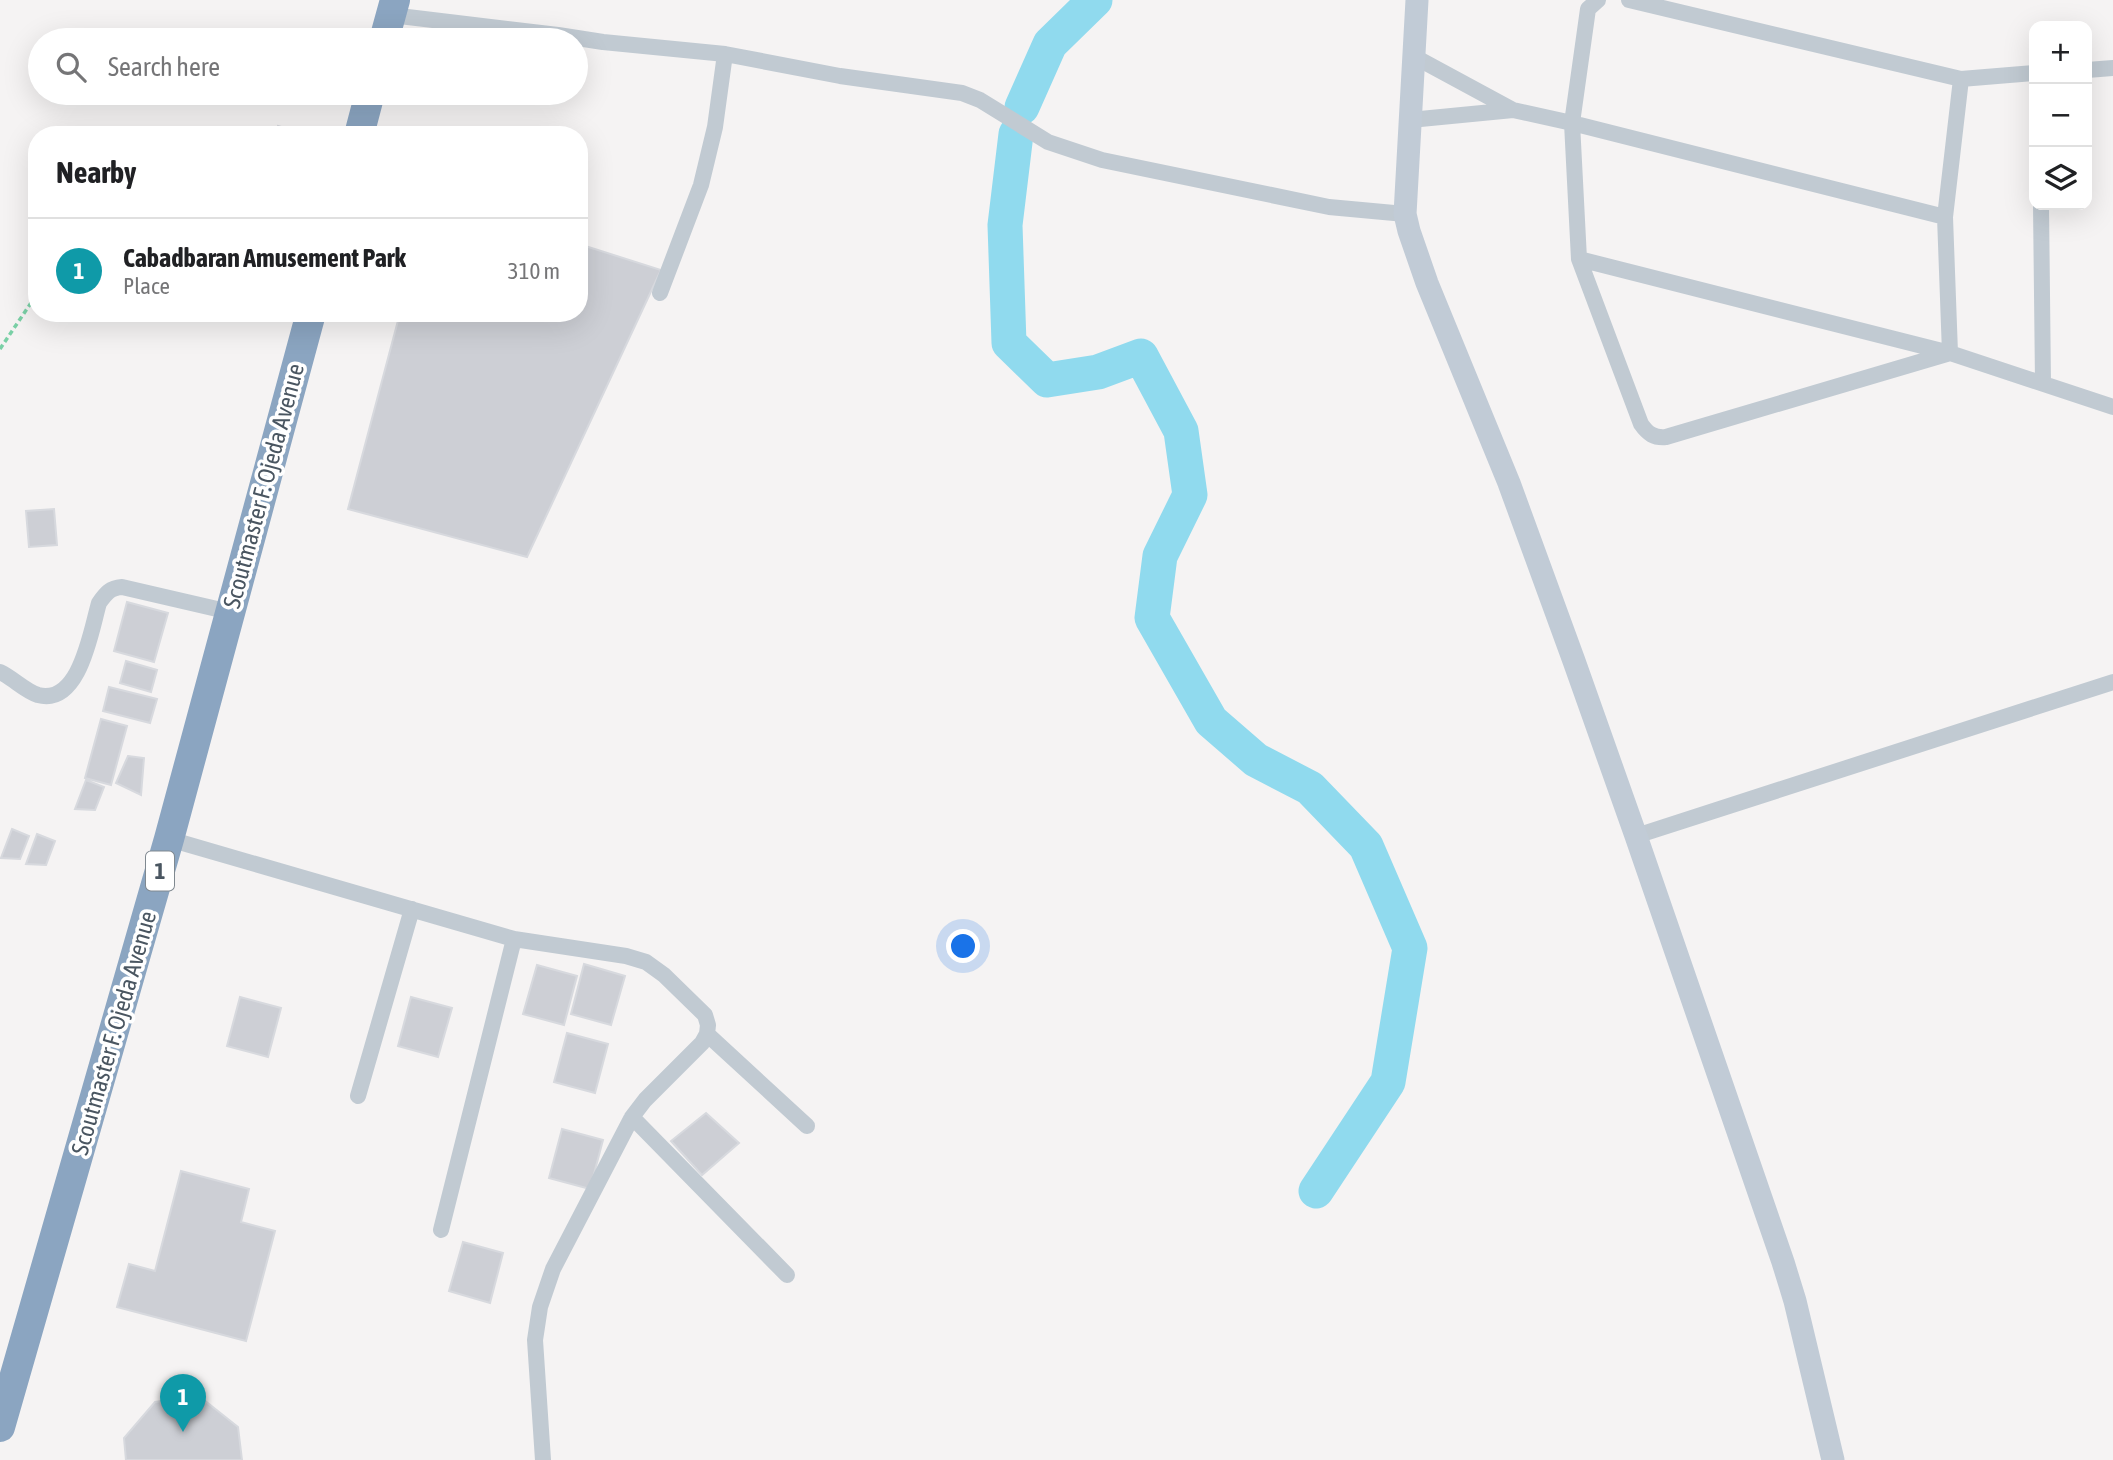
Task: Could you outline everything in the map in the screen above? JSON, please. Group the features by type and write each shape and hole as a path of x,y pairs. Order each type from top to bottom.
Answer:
{"highway":[{"path":"361,126 367,105"},
{"name":"Scoutmaster F. Ojeda Avenue","path":"0,1427 169,839 309,322"}],"street":[{"path":"1417,0 1405,214 1409,231 1427,283 1509,483 1636,836 1783,1262 1833,1460"},
{"path":"1598,0 1588,9 1572,123 1579,259 1646,432 1657,438 1666,437 1951,353"},
{"path":"1629,0 1961,79 2029,73"},
{"path":"390,18 489,28"},
{"path":"588,40 725,54 840,76 962,93 981,100 1048,142 1102,160 1329,207 1405,214"},
{"path":"660,293 701,184 715,127 725,54"},
{"path":"1415,57 1513,110 1945,217"},
{"path":"2092,70 2113,68"},
{"path":"1951,353 1945,217 1961,79"},
{"path":"1410,120 1513,110"},
{"path":"2040,210 2042,383"},
{"path":"1579,259 1951,353 2113,407"},
{"path":"0,672 39,696 54,695 66,689 80,667 100,603 105,594 113,588 122,587 230,612"},
{"path":"1636,836 2113,682"},
{"path":"169,839 514,939 626,956 646,962 664,975 705,1014 708,1026 702,1043 645,1100 632,1118 553,1269 540,1307 535,1340 543,1460"},
{"path":"358,1096 412,909"},
{"path":"441,1230 514,939"},
{"path":"707,1034 807,1126"},
{"path":"632,1118 787,1275"}],"path":[{"path":"0,349 28,307"}],"building":[{"path":"588,247 661,270 527,557 348,509 398,322 588,322"},
{"path":"54,509 57,545 29,547 26,511"},
{"path":"127,602 168,613 154,662 114,651"},
{"path":"126,661 157,670 151,692 120,683"},
{"path":"109,687 157,699 150,723 103,711"},
{"path":"101,719 127,726 111,785 85,778"},
{"path":"128,756 144,758 141,795 116,783"},
{"path":"86,780 104,787 95,810 75,809"},
{"path":"12,829 29,836 20,859 1,858"},
{"path":"37,834 55,841 46,865 26,864"},
{"path":"584,964 625,976 611,1025 571,1014"},
{"path":"537,965 577,976 564,1025 523,1014"},
{"path":"240,997 281,1008 268,1057 227,1046"},
{"path":"411,997 452,1008 438,1057 398,1046"},
{"path":"567,1033 608,1044 595,1093 554,1082"},
{"path":"706,1113 739,1143 702,1175 671,1141"},
{"path":"562,1129 603,1140 590,1189 549,1178"},
{"path":"181,1171 249,1189 241,1222 275,1231 246,1341 117,1307 129,1264 155,1271"},
{"path":"463,1242 503,1253 490,1303 449,1291"},
{"path":"199,1396 238,1427 242,1460 126,1460 124,1438 155,1402"}],"waterway":[{"path":"1022,107 1050,44 1095,0"},
{"path":"1016,134 1005,225 1009,343 1047,380 1098,372 1141,356 1181,431 1190,495 1160,556 1152,618 1211,721 1256,760 1310,788 1366,846 1410,948 1388,1082 1316,1191"}],"place":[{"name":"Cabadbaran Amusement Park","path":"183,1432"}]}
